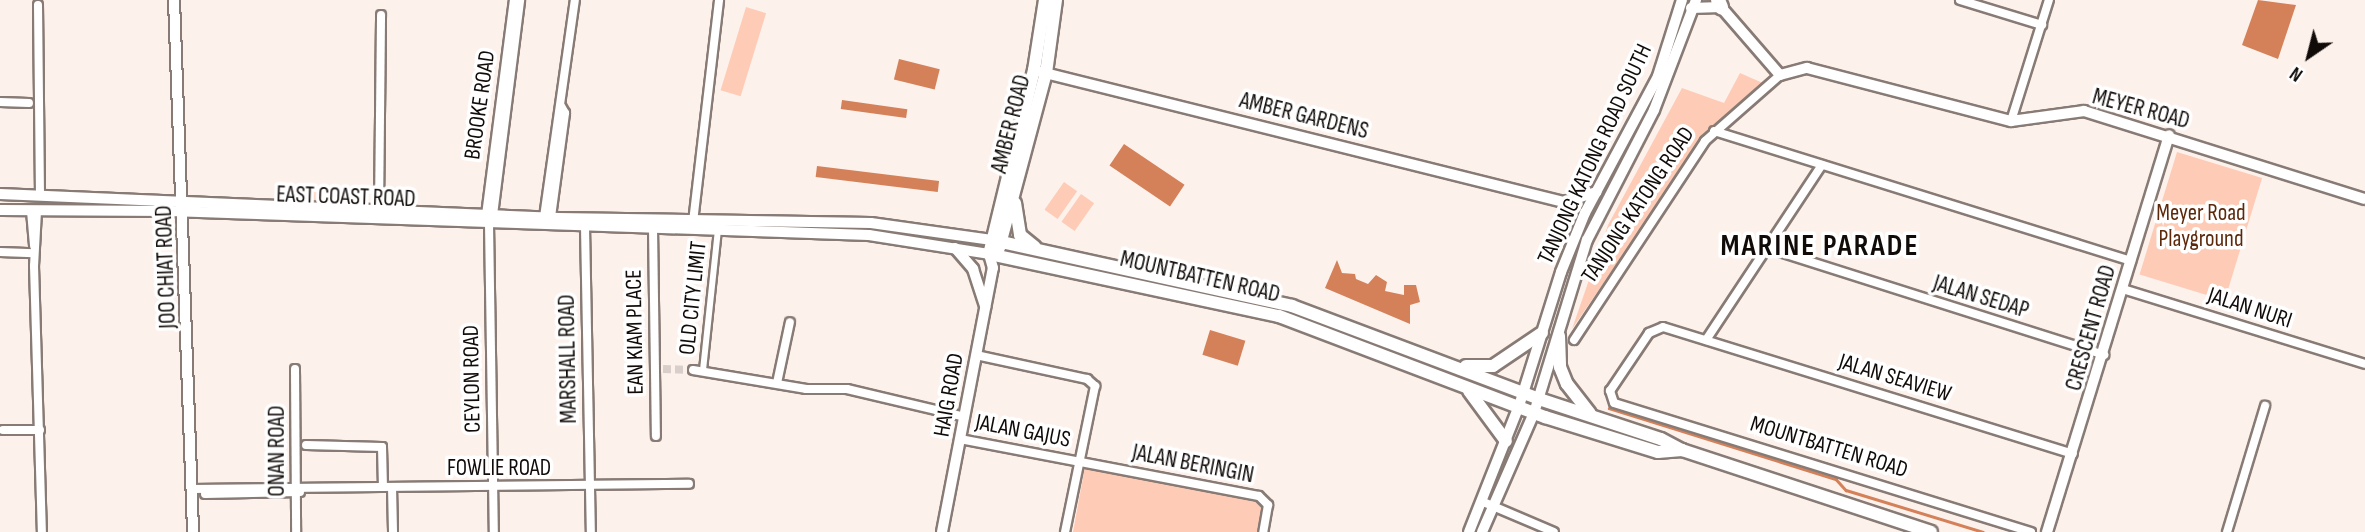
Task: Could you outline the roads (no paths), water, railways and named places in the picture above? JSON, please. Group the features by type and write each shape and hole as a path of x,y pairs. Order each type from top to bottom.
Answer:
{"main road":[{"name":"AMBER ROAD","path":"994,251 1040,72 1045,0"},
{"name":"AMBER ROAD","path":"994,251 1014,198 1055,0"},
{"name":"TANJONG KATONG ROAD SOUTH","path":"1519,407 1580,226 1667,55 1686,2"},
{"name":"TANJONG KATONG ROAD SOUTH","path":"1534,413 1587,240 1654,110 1686,2"},
{"path":"1580,226 1564,202 1587,199 1598,192"},
{"name":"EAST COAST ROAD","path":"0,194 183,199 222,205 379,211 585,227 653,228 691,225"},
{"path":"1014,198 1020,235 1041,252"},
{"name":"EAST COAST ROAD","path":"0,210 548,217 691,225"},
{"name":"MOUNTBATTEN ROAD","path":"691,225 871,223 1279,316 1534,413 1658,452 1682,450"},
{"name":"MOUNTBATTEN ROAD","path":"691,225 718,230 869,235 955,248 1041,252 1274,301 1682,450 1931,532"},
{"path":"955,248 973,269 985,307"},
{"path":"1455,366 1493,366 1542,333"},
{"path":"1559,336 1560,368 1567,384 1598,419"},
{"path":"1459,383 1478,399 1506,441"},
{"path":"1469,532 1519,407"},
{"path":"1482,532 1534,413"}],"street":[{"name":"JOO CHIAT ROAD","path":"174,0 184,212 193,532"},
{"name":"BROOKE ROAD","path":"489,218 514,0"},
{"name":"BROOKE ROAD","path":"489,218 520,0"},
{"path":"548,217 553,171 565,113 561,106 576,0"},
{"path":"691,225 719,0"},
{"path":"1959,0 2042,25"},
{"path":"2011,121 2049,0"},
{"path":"1686,2 1719,4 1780,75"},
{"path":"38,5 40,196"},
{"name":"EAST COAST ROAD","path":"379,211 381,15"},
{"name":"MEYER ROAD","path":"1780,75 1807,68 2011,121 2084,111 2169,135 2365,199"},
{"name":"AMBER GARDENS","path":"1040,72 1564,202"},
{"name":"TANJONG KATONG ROAD","path":"1574,340 1714,131 1780,75"},
{"path":"0,102 29,103"},
{"path":"1714,131 2131,261"},
{"name":"CRESCENT ROAD","path":"2047,532 2104,355 2169,135"},
{"path":"1706,340 1822,165"},
{"path":"34,211 42,532"},
{"name":"CEYLON ROAD","path":"489,218 494,532"},
{"name":"MARSHALL ROAD","path":"585,227 591,532"},
{"name":"EAN KIAM PLACE","path":"653,228 659,369 656,436"},
{"name":"OLD CITY LIMIT","path":"698,370 718,230"},
{"name":"JALAN SEDAP","path":"1767,248 2104,355"},
{"path":"0,252 34,249"},
{"name":"HAIG ROAD","path":"943,532 994,251"},
{"name":"JALAN NURI","path":"2123,289 2365,365"},
{"path":"777,383 790,322"},
{"name":"JALAN SEAVIEW","path":"1614,403 1611,391 1655,328 1706,340 2073,454"},
{"path":"976,355 1093,383 1065,532"},
{"name":"ONAN ROAD","path":"295,369 296,532"},
{"path":"698,370 806,389 847,389 965,417"},
{"name":"MOUNTBATTEN ROAD","path":"1614,403 2031,532"},
{"path":"2227,532 2265,406"},
{"path":"3,430 40,430"},
{"name":"JALAN GAJUS","path":"960,439 1079,462"},
{"path":"306,446 382,447 393,532"},
{"name":"JALAN BERINGIN","path":"1079,462 1264,498 1268,505 1262,532"},
{"name":"FOWLIE ROAD","path":"192,491 388,487 591,488 689,484"},
{"path":"1481,501 1554,532"}],"waterway":[{"path":"1609,408 1836,479 1846,490 1983,532"}],"tunnel":[{"path":"663,369 693,370"}],"district":[{"name":"MARINE PARADE","path":"1820,246"}],"park label":[{"name":"Meyer Road Playground","path":"2201,226"}]}
